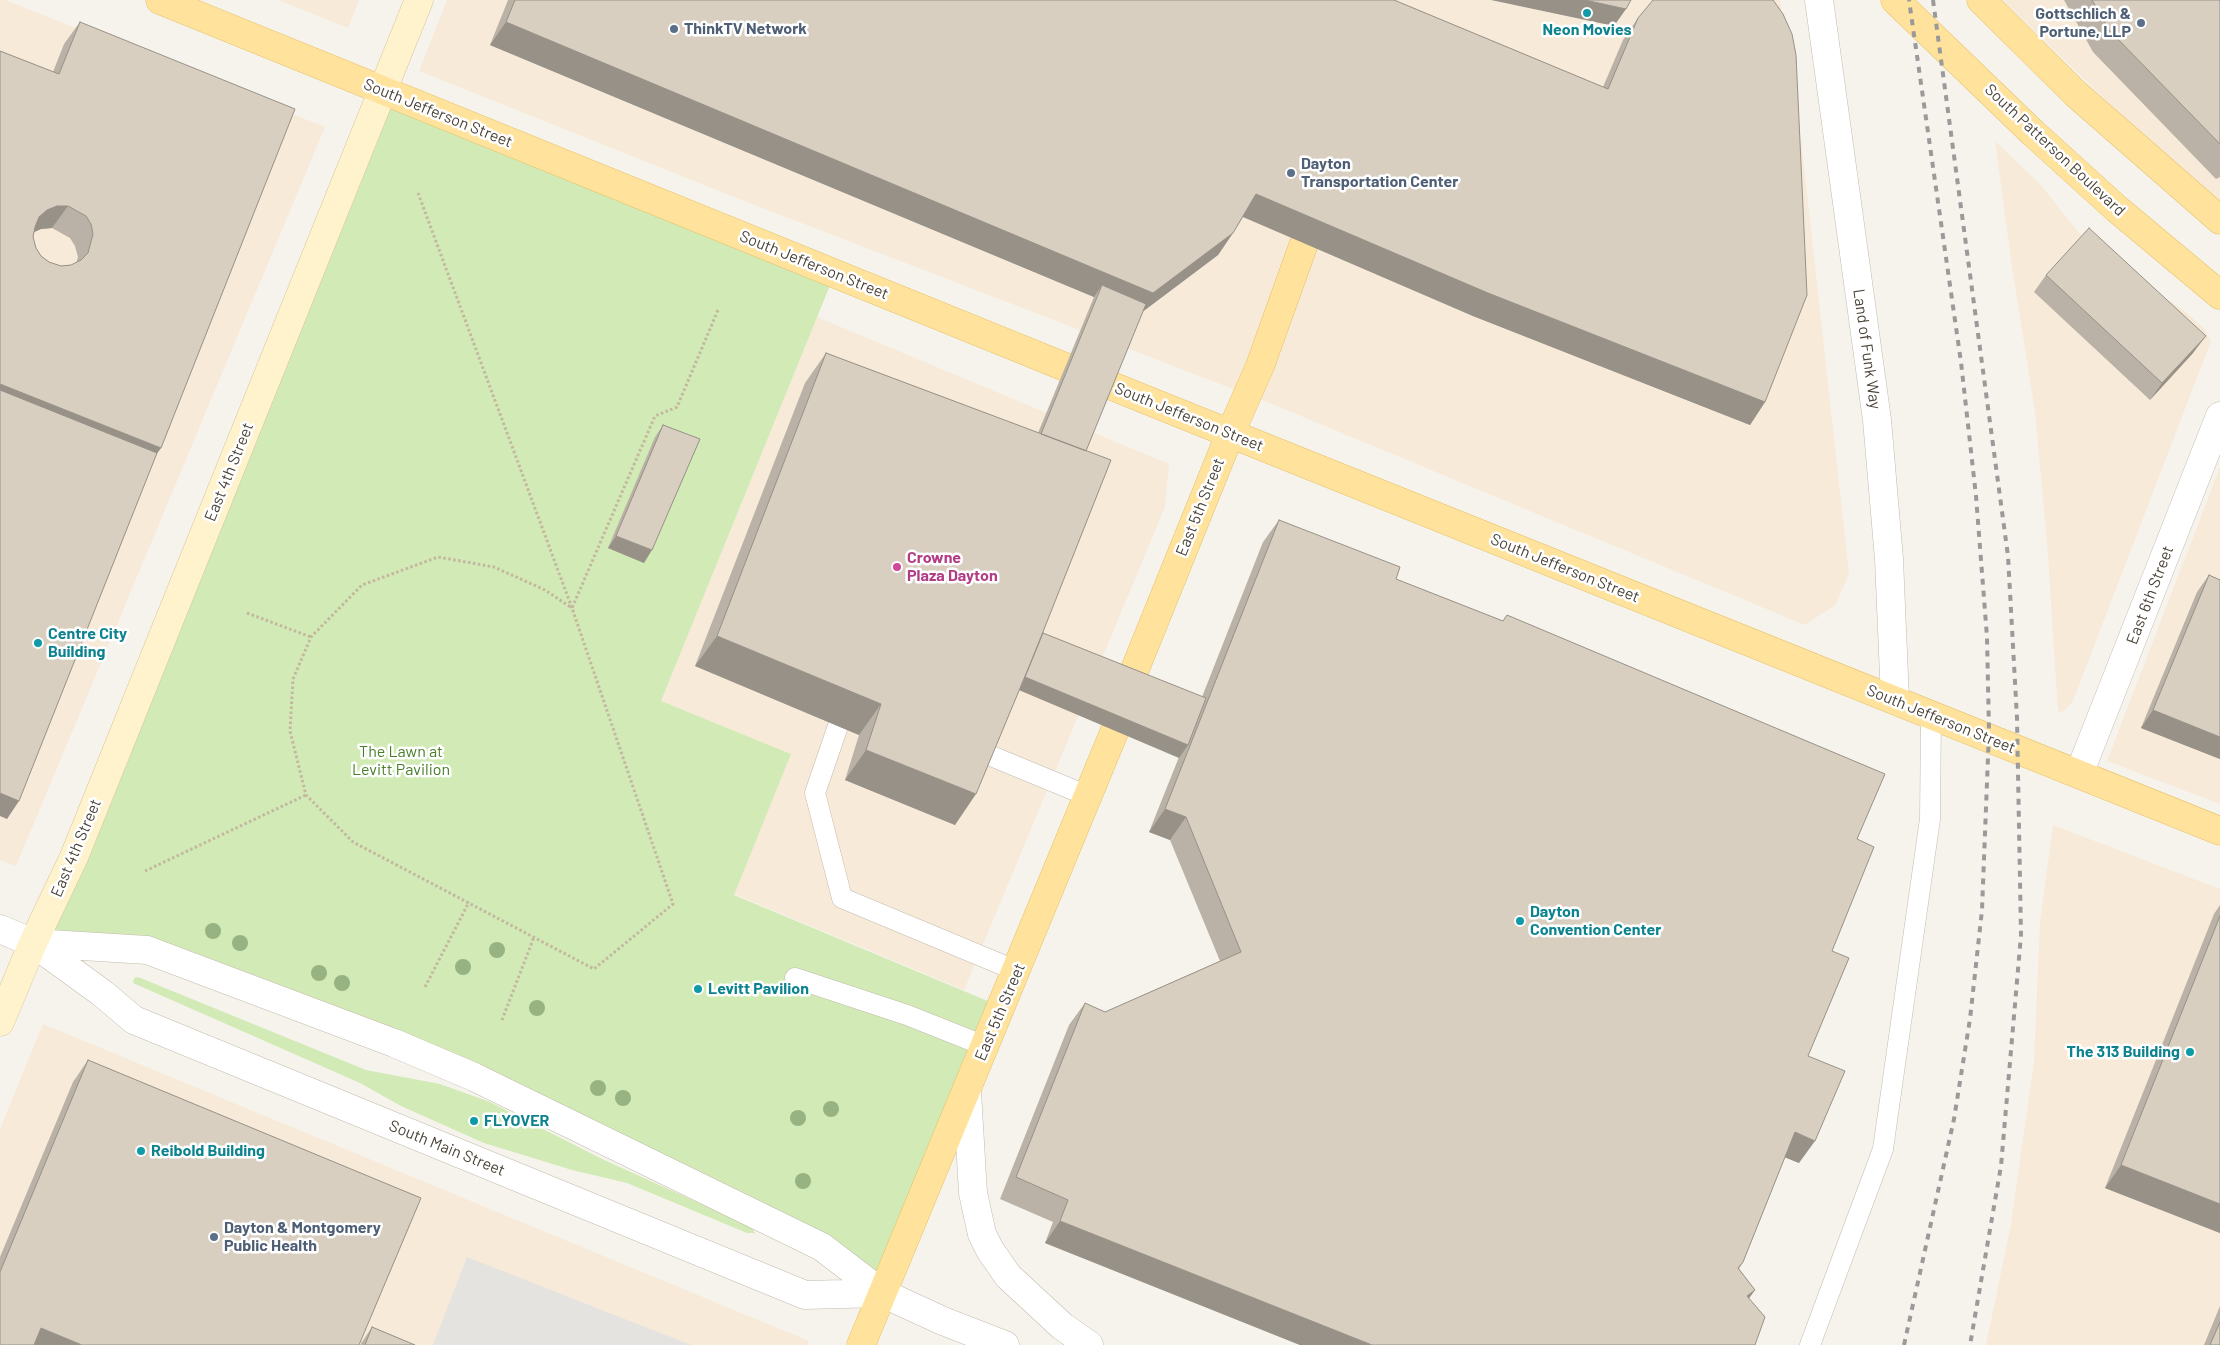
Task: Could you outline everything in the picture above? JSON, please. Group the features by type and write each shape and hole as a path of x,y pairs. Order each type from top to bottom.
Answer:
{"main road":[{"name":"South Jefferson Street","path":"160,0 1230,434 2220,831"},
{"name":"East 4th Street","path":"0,1022 74,857 419,0"},
{"name":"South Patterson Boulevard","path":"1895,0 2032,132 2110,203 2220,294"},
{"path":"1981,0 2076,94 2220,220"},
{"name":"East 5th Street","path":"1130,684 1230,434 1260,366 1303,246"},
{"name":"East 5th Street","path":"861,1345 1115,730"}],"street":[{"name":"Land of Funk Way","path":"1819,0 1877,420 1889,559 1895,700"},
{"name":"East 6th Street","path":"2079,774 2220,416"},
{"name":"South Main Street","path":"0,929 34,943 102,993 134,1020 805,1295 882,1293"},
{"name":"South Main Street","path":"34,943 147,950 394,1043 474,1077 822,1247 882,1293 943,1321 1004,1345"},
{"path":"967,1092 973,1193 982,1234 990,1250 1008,1276 1062,1326 1089,1345"}],"lane":[{"path":"1810,1345 1883,1148 1930,819 1931,715"},
{"path":"838,726 815,793 842,898 1017,971"},
{"path":"984,753 1088,796"},
{"path":"795,978 907,1014 985,1046"}],"path":[{"path":"418,192 572,608 673,904 594,969 353,842 306,795 290,731 293,679 311,638 362,585 438,557 494,567 545,590 572,608"},
{"path":"572,608 655,416 677,407 718,310"},
{"path":"247,613 311,638"},
{"path":"145,871 306,795"},
{"path":"425,987 469,902"},
{"path":"502,1020 534,937"}],"shaded area":[{"path":"0,0 5,0 325,127 16,866 0,860"},
{"path":"278,0 359,0 348,28"},
{"name":"Dayton Transportation Center","path":"447,0 1780,0 1797,102 1849,574 1835,605 1805,625 1267,402 721,192 419,71"},
{"path":"2002,0 2220,0 2220,206 2190,181"},
{"path":"1995,141 2039,183 2096,254 2182,309 2203,327 2211,341 2073,701 2064,711 2058,712 2048,554 2035,412 2012,267"},
{"path":"817,317 1169,464 1165,507 964,990 734,894 791,754 661,701"},
{"path":"2220,467 2220,804 2107,761"},
{"path":"2053,825 2220,889 2220,1345 1986,1345 2011,1224 2034,1062 2040,922"},
{"path":"43,1024 809,1341 808,1345 0,1345 0,1129"},
{"path":"467,1257 691,1345 433,1345"}],"green space":[{"name":"The Lawn at Levitt Pavilion","path":"383,91 835,273 661,701 791,754 734,895 1002,1007 882,1293 474,1077 147,950 33,943"},
{"path":"138,977 366,1070 440,1084 490,1102 602,1159 752,1227 755,1233 747,1233 627,1183 572,1170 484,1143 401,1106 360,1083 133,983 134,978"}],"building":[{"name":"Dayton Transportation Center","path":"515,0 1394,0 1608,89 1638,18 1653,0 1773,0 1783,14 1792,34 1796,55 1807,295 1765,402 1488,293 1256,194 1233,233 1153,293 506,22"},
{"path":"1585,0 1631,0 1626,9"},
{"path":"2092,0 2220,0 2220,144 2109,30"},
{"path":"80,22 295,109 161,448 0,384 0,51 59,74","holes":["57,206 68,206 86,216 91,224 93,234 88,253 81,260 71,265 61,266 49,262 41,256 36,248 33,237 39,217 47,210"]},
{"path":"2089,228 2206,336 2162,383 2046,275"},
{"path":"1102,285 1146,304 1086,451 1041,434"},
{"name":"Crowne Plaza Dayton","path":"826,353 1111,460 1033,657 976,794 866,750 881,704 717,636"},
{"name":"Centre City Building","path":"0,390 157,453 19,801 0,793"},
{"path":"663,425 700,439 652,550 616,536"},
{"name":"Dayton Convention Center","path":"1279,520 1400,567 1396,579 1503,621 1507,615 1885,774 1857,839 1874,847 1832,951 1849,958 1808,1056 1845,1071 1815,1141 1795,1132 1743,1262 1738,1268 1755,1290 1747,1296 1765,1317 1755,1345 1372,1345 1060,1221 1068,1200 1016,1177 1085,1003 1105,1012 1241,952 1186,817 1165,809"},
{"path":"2209,575 2220,580 2220,737 2153,710"},
{"path":"1043,633 1206,698 1188,745 1025,677"},
{"name":"The 313 Building","path":"2220,916 2220,1204 2121,1165"},
{"name":"Reibold Building","path":"88,1060 421,1198 359,1345 82,1345 41,1328 34,1345 0,1345 0,1272"},
{"path":"2220,1322 2220,1345 2210,1345"},
{"path":"372,1327 415,1345 365,1345"}],"railway":[{"path":"1904,1345 1954,1119 1970,1019 1982,910 1989,731 1987,637 1976,496 1961,362 1909,0"},
{"path":"1933,0 2008,556 2017,718 2021,935 2001,1166 1970,1345"}],"place":[{"name":"Neon Movies","path":"1587,13"},
{"name":"Gottschlich & Portune, LLP","path":"2141,23"},
{"name":"ThinkTV Network","path":"674,29"},
{"name":"Dayton Transportation Center","path":"1291,173"},
{"name":"Crowne Plaza Dayton","path":"897,567"},
{"name":"Centre City Building","path":"38,643"},
{"name":"Dayton Convention Center","path":"1520,921"},
{"name":"Levitt Pavilion","path":"698,989"},
{"name":"The 313 Building","path":"2190,1052"},
{"name":"FLYOVER","path":"474,1121"},
{"name":"Reibold Building","path":"141,1151"},
{"name":"Dayton & Montgomery Public Health","path":"214,1237"}]}
